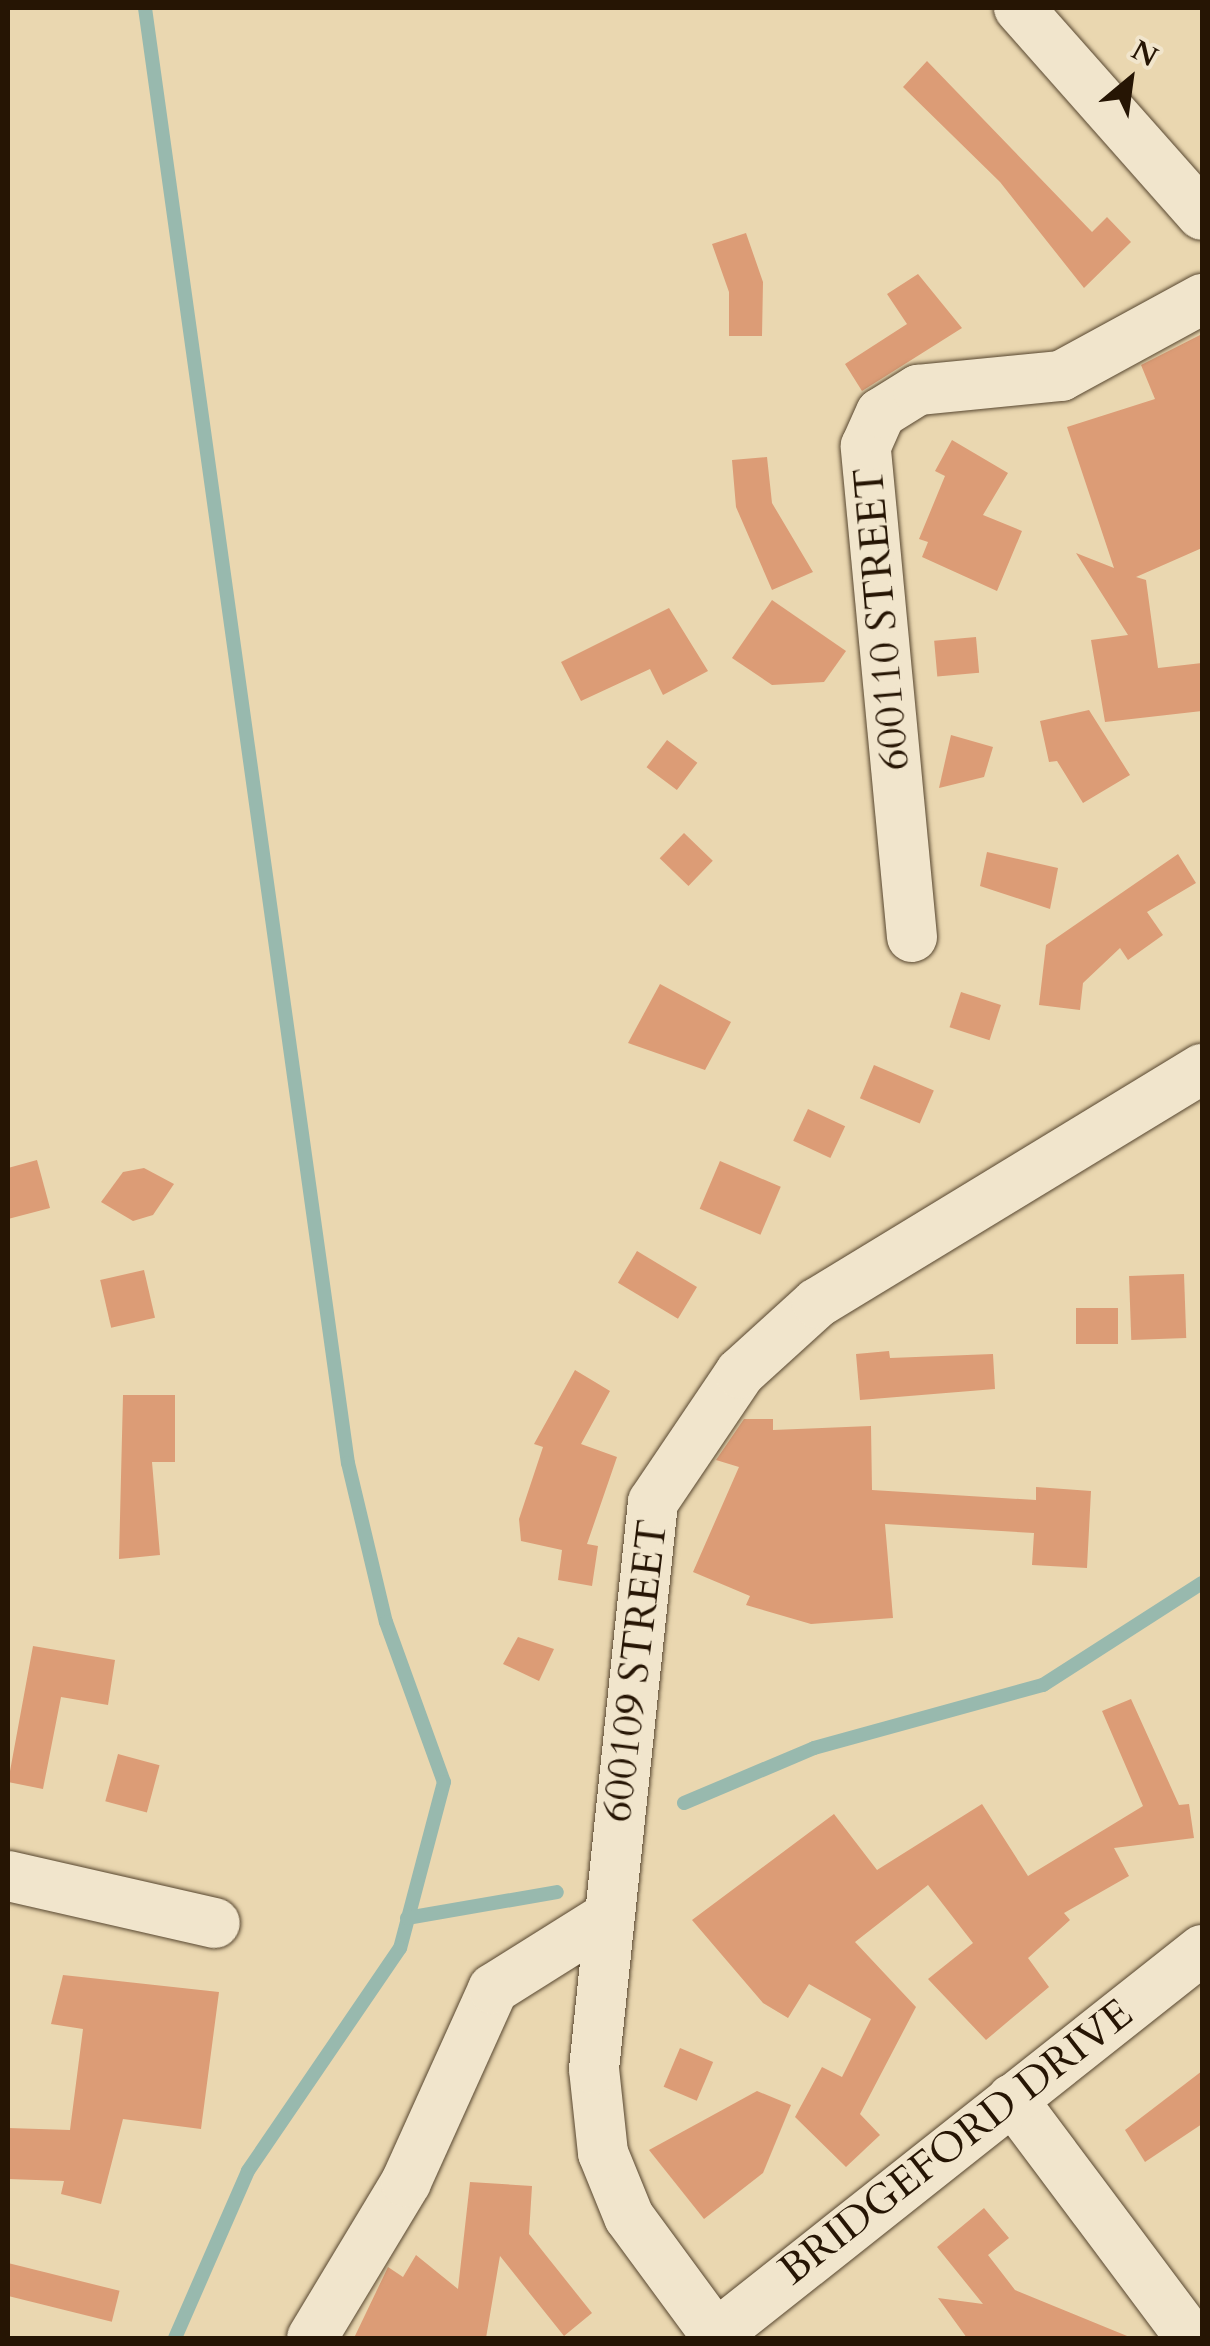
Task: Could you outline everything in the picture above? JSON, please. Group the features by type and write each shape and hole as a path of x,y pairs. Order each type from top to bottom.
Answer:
{"street":[{"path":"1019,8 1202,215"},
{"name":"600110 STREET","path":"912,937 866,446 881,412 918,390 1060,376 1202,299"},
{"name":"600109 STREET","path":"716,2337 629,2216 603,2153 594,2069 636,1602 653,1502 686,1442 740,1373 817,1303 1202,1069"},
{"path":"8,1876 215,1923"},
{"path":"312,2338 406,2182 494,1988 608,1916"},
{"name":"BRIDGEFORD DRIVE","path":"716,2337 1202,1950"},
{"path":"1012,2098 1191,2338"}],"building":[{"path":"927,61 1092,232 1107,217 1131,242 1084,288 1000,182 903,87"},
{"path":"746,233 763,282 762,336 729,336 729,292 712,244"},
{"path":"918,274 962,328 862,391 845,364 907,324 887,294"},
{"path":"1202,334 1202,548 1136,577 1146,580 1158,668 1202,663 1202,711 1105,722 1091,640 1128,635 1076,553 1114,568 1067,427 1155,399 1141,365"},
{"path":"952,440 1008,473 983,515 1022,531 997,591 922,557 928,542 919,539 945,476 935,471"},
{"path":"767,457 772,503 813,572 772,590 736,507 732,460"},
{"path":"772,600 846,651 824,682 772,685 732,658"},
{"path":"669,608 708,671 663,695 650,669 581,701 561,662"},
{"path":"976,637 979,673 937,677 934,641"},
{"path":"1089,710 1130,775 1083,803 1057,761 1049,762 1040,721"},
{"path":"951,735 993,747 984,777 939,788"},
{"path":"667,740 697,763 677,790 647,767"},
{"path":"684,833 713,861 688,886 660,858"},
{"path":"987,852 1058,868 1050,909 980,886"},
{"path":"1178,854 1196,883 1147,912 1163,935 1128,960 1120,948 1083,983 1080,1010 1039,1005 1046,945"},
{"path":"660,984 731,1022 705,1070 628,1043"},
{"path":"961,992 1001,1005 990,1040 950,1027"},
{"path":"874,1065 934,1090 920,1124 860,1098"},
{"path":"808,1109 845,1126 830,1158 793,1141"},
{"path":"37,1160 50,1208 8,1219 8,1168"},
{"path":"720,1161 781,1187 760,1235 700,1209"},
{"path":"144,1168 174,1184 153,1215 133,1221 101,1202 123,1172"},
{"path":"637,1251 697,1287 678,1319 618,1283"},
{"path":"144,1270 155,1318 111,1328 100,1280"},
{"path":"1184,1274 1186,1338 1131,1340 1129,1276"},
{"path":"1076,1308 1118,1308 1118,1344 1076,1344"},
{"path":"889,1351 890,1358 993,1354 995,1389 860,1400 856,1354"},
{"path":"575,1370 610,1391 581,1444 617,1457 587,1544 598,1546 592,1586 558,1580 562,1550 521,1541 519,1519 543,1447 534,1444"},
{"path":"123,1395 175,1395 175,1462 152,1462 160,1555 119,1559"},
{"path":"744,1419 773,1419 773,1430 871,1426 872,1490 1036,1500 1036,1487 1091,1491 1087,1568 1032,1565 1034,1533 885,1524 893,1618 811,1624 746,1605 750,1596 693,1572 739,1467 716,1460"},
{"path":"518,1637 554,1649 539,1681 503,1664"},
{"path":"33,1646 115,1660 108,1705 61,1697 43,1789 8,1782"},
{"path":"1131,1699 1179,1805 1189,1804 1194,1838 1114,1848 1129,1876 1064,1913 1070,1920 1028,1958 1049,1987 986,2040 928,1979 973,1943 928,1885 855,1942 916,2007 860,2114 880,2135 846,2167 795,2117 822,2067 842,2077 871,2019 809,1984 788,2018 763,2003 692,1920 834,1814 877,1870 982,1804 1028,1876 1143,1806 1102,1711"},
{"path":"118,1754 160,1765 147,1812 105,1801"},
{"path":"63,1975 219,1992 201,2129 123,2119 101,2204 61,2194 64,2181 8,2179 8,2128 70,2130 83,2029 51,2024"},
{"path":"680,2048 713,2062 697,2101 664,2087"},
{"path":"1202,2071 1202,2124 1145,2162 1125,2130"},
{"path":"757,2091 791,2105 763,2173 704,2219 649,2150"},
{"path":"470,2182 532,2186 529,2234 592,2313 564,2336 500,2256 486,2338 354,2338 388,2267 403,2277 416,2255 458,2289"},
{"path":"984,2208 1009,2238 988,2255 1015,2290 1132,2338 967,2338 938,2298 983,2304 937,2247"},
{"path":"8,2263 120,2291 112,2322 8,2296"}],"waterway":[{"path":"145,8 348,1463 386,1622 444,1782 400,1948 248,2171 175,2338"},
{"path":"684,1803 814,1748 1043,1685 1202,1583"},
{"path":"407,1918 557,1892"}]}
